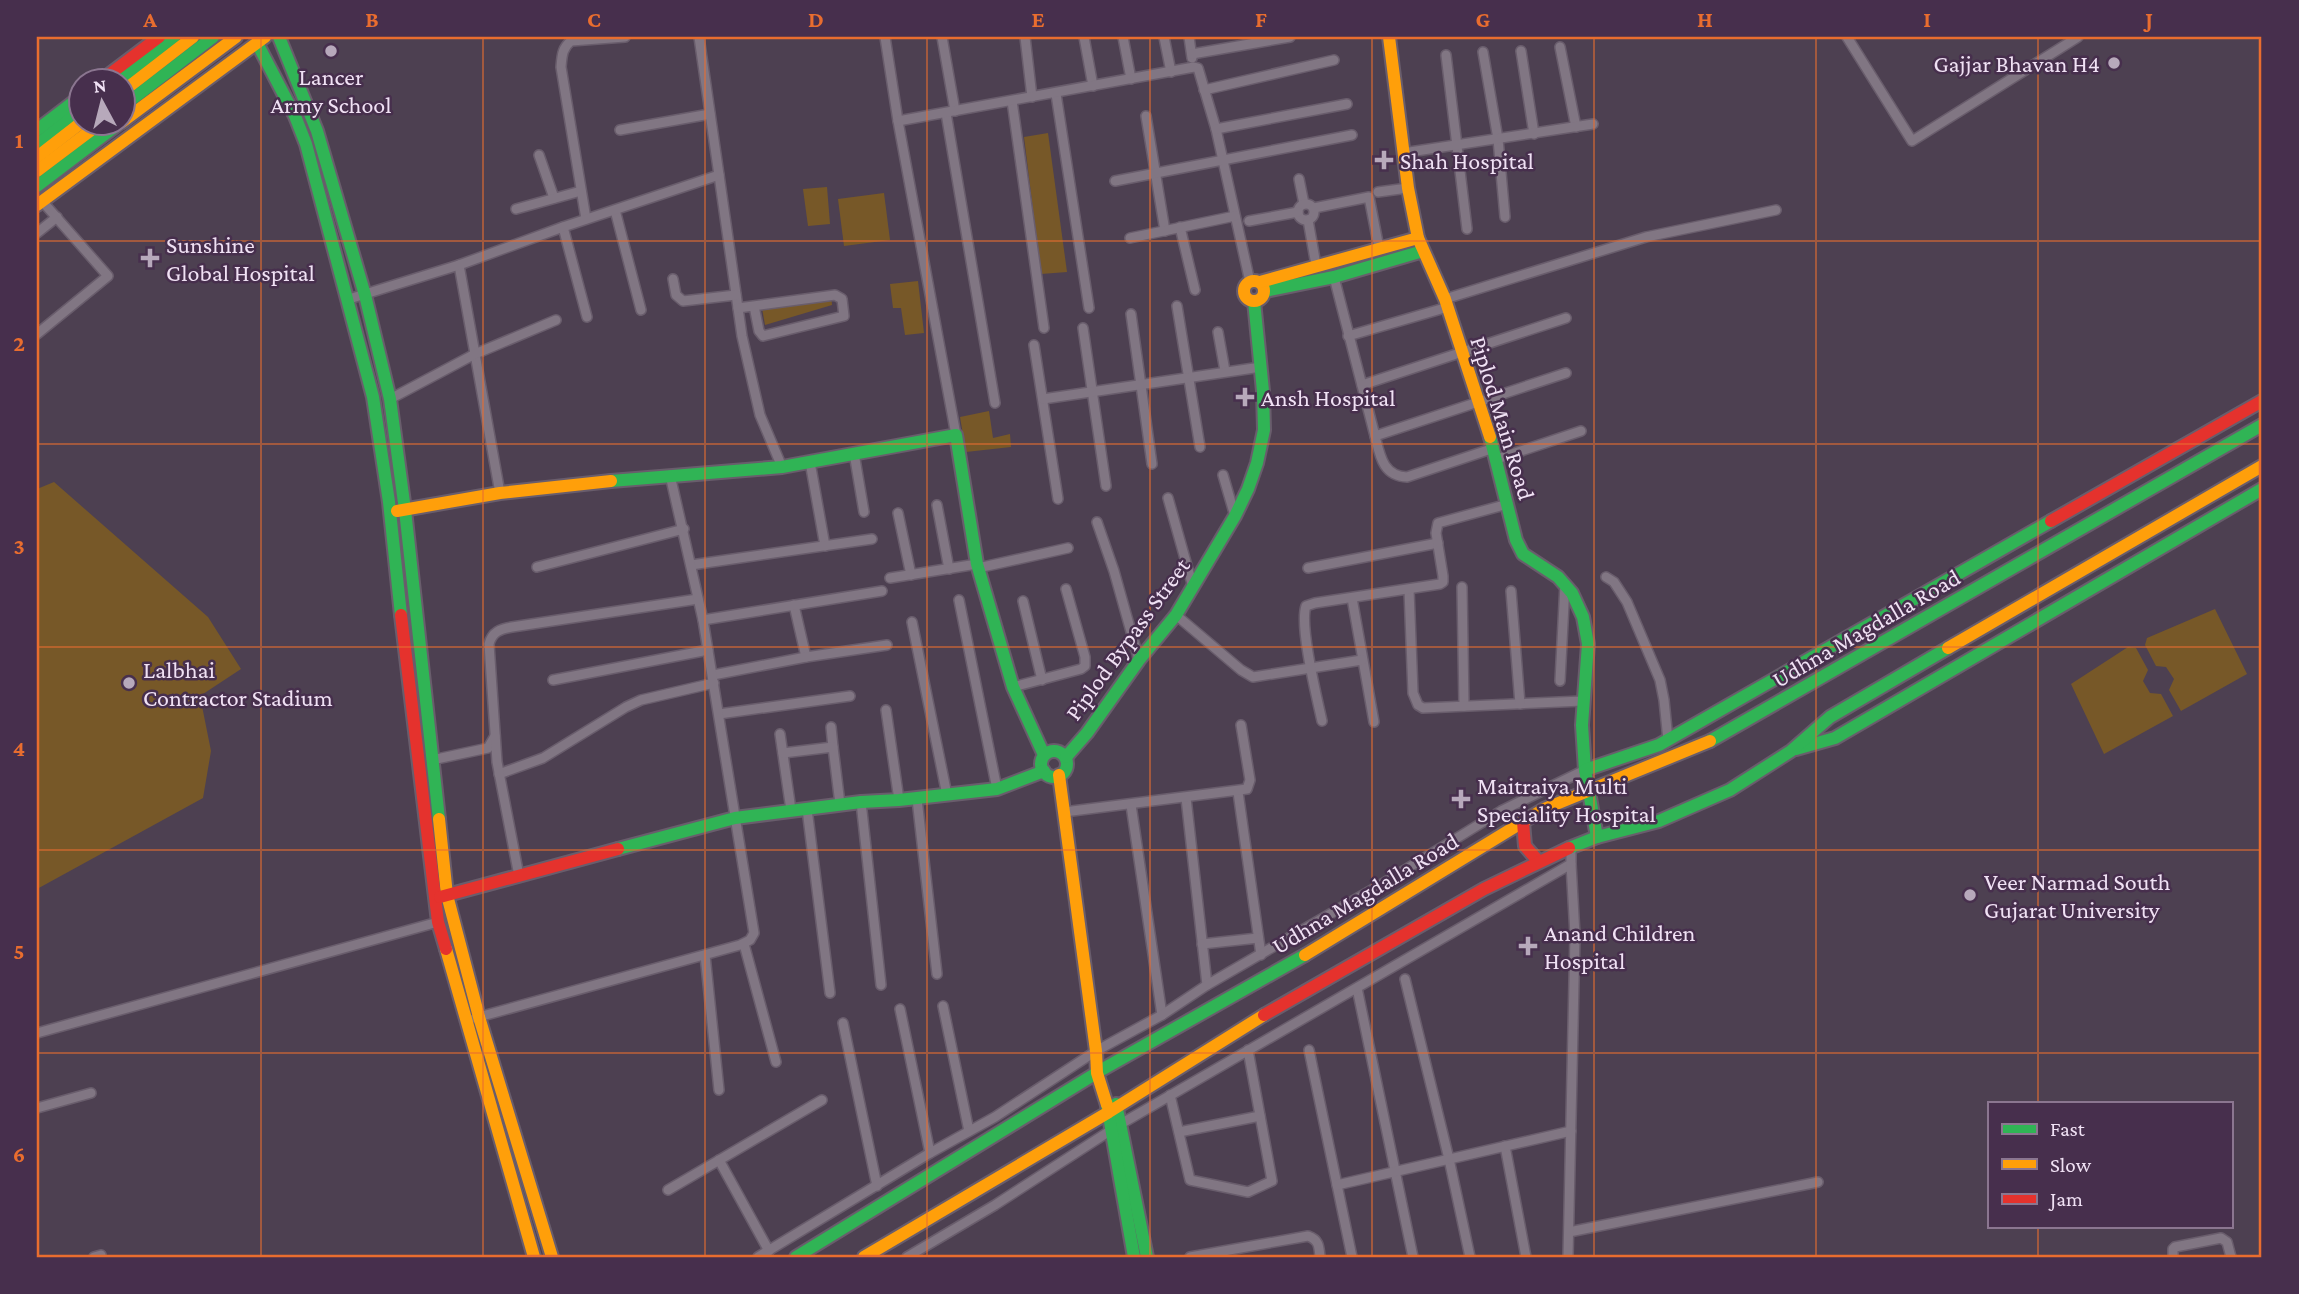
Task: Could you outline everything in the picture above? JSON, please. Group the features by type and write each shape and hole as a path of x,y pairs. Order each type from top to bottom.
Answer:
{"street":[{"path":"121,66 159,37"},
{"path":"136,67 174,37"},
{"path":"136,81 192,37"},
{"path":"136,96 213,37"},
{"path":"136,112 236,37"},
{"path":"279,37 317,131 365,295 390,399 432,760 440,897 438,922 552,1257"},
{"path":"586,219 561,67 563,41 625,37"},
{"path":"699,37 742,336 760,415 782,467"},
{"path":"885,37 978,566 1013,687 1044,755 1041,763 1044,771 1051,776 1059,775 1065,769 1066,757 1056,751 1044,755"},
{"path":"942,37 995,403"},
{"path":"1025,37 1032,97"},
{"path":"1084,37 1093,86"},
{"path":"1123,37 1131,79"},
{"path":"1164,37 1171,72"},
{"path":"1189,37 1194,67"},
{"path":"1192,54 1247,41 1290,37"},
{"name":"Piplod Main Road","path":"1389,37 1408,188 1420,245 1446,303 1480,403 1516,540 1523,554 1565,584 1577,603 1587,632 1582,725 1586,770 1598,837"},
{"path":"1847,37 1912,141 2078,37"},
{"path":"37,334 108,276 57,217 40,203 261,40 306,144 373,397 440,897 534,1257"},
{"path":"1560,47 1576,127"},
{"path":"1521,51 1534,134"},
{"path":"1483,52 1498,139 1505,217"},
{"path":"1446,55 1468,229"},
{"path":"1204,90 1334,61"},
{"path":"898,121 1198,68 1216,129 1235,216 1258,285"},
{"path":"1056,94 1089,308"},
{"path":"1012,101 1044,328"},
{"path":"1216,129 1347,104"},
{"path":"37,130 66,108"},
{"path":"620,130 710,114"},
{"path":"1146,116 1165,231"},
{"path":"37,145 66,122"},
{"path":"1403,153 1594,124"},
{"path":"37,157 66,134"},
{"path":"1115,181 1352,135"},
{"path":"37,171 83,136"},
{"path":"37,186 103,136"},
{"path":"539,155 554,198"},
{"path":"349,299 459,265 719,174"},
{"path":"1249,221 1301,208 1310,204 1314,208 1314,216 1308,220 1302,219 1301,208 1299,179"},
{"path":"1378,192 1408,188"},
{"path":"516,209 581,191"},
{"path":"1314,208 1369,197 1379,248"},
{"path":"615,210 641,310"},
{"path":"1348,336 1646,237 1776,211"},
{"path":"1130,238 1235,216"},
{"path":"37,233 57,217"},
{"path":"1308,220 1316,265"},
{"path":"563,227 587,317"},
{"path":"1180,228 1195,290"},
{"path":"1258,285 1316,265 1379,248 1420,245"},
{"path":"1258,285 1334,277 1420,245"},
{"path":"459,265 500,493"},
{"path":"1334,277 1375,436 1384,464 1393,475 1415,475 1581,430"},
{"path":"673,279 676,295 683,301 736,295"},
{"name":"Piplod Bypass Street","path":"1066,757 1176,615 1235,516 1252,476 1264,430 1254,301 1260,300 1258,285"},
{"path":"738,308 754,306 839,296 845,316 762,336 754,306"},
{"path":"1177,306 1200,447"},
{"path":"1130,314 1153,464"},
{"path":"1362,385 1566,318"},
{"path":"390,399 475,354 556,320"},
{"path":"1083,328 1106,486"},
{"path":"1218,332 1225,371"},
{"path":"1034,345 1058,499"},
{"path":"1043,399 1261,367"},
{"path":"1375,436 1566,373"},
{"path":"758,1257 969,1132 1096,1051 1377,887 1501,811 1586,770 1668,740 2262,401"},
{"name":"Udhna Magdalla Road","path":"796,1257 1100,1071 1285,967 1544,809 1714,739 2262,425"},
{"path":"390,511 500,493 670,475 782,467 956,435"},
{"path":"854,453 864,512"},
{"path":"810,461 825,546"},
{"path":"864,1257 1113,1109 1265,1014 1484,889 1571,847 1659,821 1751,778 1791,751 1830,717 2262,466"},
{"path":"473,1019 744,944 754,933 703,620 670,475"},
{"path":"1223,475 1235,516"},
{"path":"1791,751 1835,738 2262,489"},
{"path":"1168,498 1193,588"},
{"path":"1322,722 1304,617 1307,606 1432,587 1443,582 1436,527 1443,520 1508,504"},
{"path":"937,505 949,569"},
{"path":"898,513 911,575"},
{"path":"1097,522 1139,660"},
{"path":"537,567 684,529"},
{"path":"691,565 872,539"},
{"path":"1308,568 1438,543"},
{"path":"890,579 978,566 1068,548"},
{"path":"1606,577 1614,582 1627,602 1660,680 1668,740"},
{"path":"1560,681 1565,584"},
{"path":"1462,587 1464,706"},
{"path":"1013,687 1085,666 1085,657 1066,589"},
{"path":"1409,590 1415,700 1418,705 1423,708 1583,701"},
{"path":"703,620 882,591"},
{"path":"1511,591 1520,704"},
{"path":"1352,598 1374,722"},
{"path":"519,876 499,774 495,736 489,644 496,632 512,627 698,599"},
{"path":"959,600 997,789"},
{"path":"1023,601 1042,680"},
{"path":"794,605 806,657"},
{"path":"1176,615 1247,675 1261,677 1362,660"},
{"path":"912,622 947,795"},
{"path":"499,774 543,758 642,700 713,679 806,657 887,645"},
{"path":"553,680 708,650"},
{"path":"719,715 850,696"},
{"path":"886,710 899,800"},
{"path":"1064,812 1247,789 1250,780 1241,725"},
{"path":"831,727 840,804"},
{"path":"780,734 791,810"},
{"path":"432,760 488,748 495,736"},
{"path":"783,753 834,747"},
{"path":"440,897 735,818 840,804 917,799 997,789 1044,771"},
{"path":"1059,775 1096,1051 1113,1109 1134,1257"},
{"path":"1238,792 1261,955"},
{"path":"1185,798 1207,985"},
{"path":"917,799 937,974"},
{"path":"861,802 881,985"},
{"path":"1131,805 1162,1014"},
{"path":"807,808 830,993"},
{"path":"1523,822 1525,846 1539,862"},
{"path":"1568,1257 1576,935 1571,847"},
{"path":"907,1257 1170,1095 1571,864"},
{"path":"37,1033 438,922"},
{"path":"1202,944 1258,938"},
{"path":"744,944 776,1062"},
{"path":"705,955 719,1090"},
{"path":"1405,979 1470,1257"},
{"path":"1357,988 1413,1257"},
{"path":"943,1006 969,1132"},
{"path":"900,1009 930,1153"},
{"path":"843,1024 877,1186"},
{"path":"1309,1050 1352,1257"},
{"path":"1170,1095 1190,1180 1248,1192 1272,1181 1248,1051"},
{"path":"37,1108 90,1093"},
{"path":"668,1190 822,1100"},
{"path":"1179,1132 1260,1116"},
{"path":"1115,1128 1147,1257"},
{"path":"1337,1185 1571,1131"},
{"path":"1505,1146 1526,1257"},
{"path":"719,1160 769,1251"},
{"path":"1569,1232 1818,1182"},
{"path":"1190,1257 1308,1236 1315,1238 1320,1257"},
{"path":"2173,1257 2175,1247 2221,1238 2227,1242 2231,1257"}],"shaded area":[{"path":"1048,133 1067,272 1041,274 1024,137"},
{"path":"827,187 830,224 808,226 803,189"},
{"path":"884,193 890,240 844,246 838,199"},
{"path":"918,281 924,333 905,335 901,308 893,308 890,284"},
{"path":"831,293 832,305 765,325 762,308"},
{"path":"989,411 993,438 1010,434 1011,447 966,452 960,417"},
{"name":"Lalbhai Contractor Stadium","path":"54,482 208,617 241,669 200,696 211,751 203,798 37,889 37,489"},
{"path":"2215,609 2247,674 2181,711 2169,690 2174,679 2166,667 2156,666 2145,645 2147,638"},
{"path":"2128,647 2136,648 2148,670 2143,681 2150,693 2161,694 2173,716 2104,754 2071,684"}],"traffic: fast":[{"path":"136,67 174,37"},
{"path":"136,96 213,37"},
{"path":"279,37 317,131 365,295 390,399 439,819"},
{"path":"257,43 295,116 306,144 373,397 389,502 401,615"},
{"path":"37,130 66,108"},
{"path":"37,145 66,122"},
{"path":"37,186 103,136"},
{"path":"1265,291 1334,277 1423,251"},
{"path":"1066,757 1176,615 1235,516 1248,489 1264,430 1254,301"},
{"path":"1710,741 2262,425"},
{"path":"611,481 782,467 956,435 977,564 1013,687 1044,755"},
{"path":"1490,437 1516,540 1523,554 1558,577 1572,593 1583,617 1588,644 1582,725 1585,770 1597,837"},
{"path":"1796,749 1835,738 2262,489"},
{"path":"1585,770 1659,745 2051,521"},
{"path":"1569,848 1597,837 1659,821 1730,790 1791,751 1830,717 1948,648"},
{"path":"1054,751 1063,755 1067,764 1063,773 1054,777 1045,773 1041,764 1045,755 1054,751"},
{"path":"618,849 735,818 997,789 1044,771"},
{"path":"796,1257 1103,1069 1305,955"},
{"path":"1116,1104 1147,1257"},
{"path":"1107,1105 1134,1257"}],"traffic: slow":[{"path":"136,81 193,37"},
{"path":"136,112 236,37"},
{"path":"37,205 265,37"},
{"path":"1389,37 1408,188 1418,238 1445,299 1490,437"},
{"path":"37,157 66,134"},
{"path":"37,171 83,136"},
{"path":"1260,282 1418,238"},
{"path":"1254,281 1261,284 1264,291 1261,298 1254,301 1247,298 1244,291 1247,284 1254,281"},
{"path":"1948,648 2262,466"},
{"path":"397,511 500,493 611,481"},
{"path":"1305,955 1544,809 1710,741"},
{"path":"1059,775 1097,1073 1107,1105"},
{"path":"439,819 447,895 479,1017 552,1257"},
{"path":"446,949 534,1257"},
{"path":"864,1257 1109,1112 1264,1015"}],"traffic: jam":[{"path":"121,66 159,37"},
{"path":"2051,521 2262,401"},
{"path":"401,615 438,922 446,949"},
{"path":"1523,822 1525,846 1539,862"},
{"path":"1264,1015 1484,889 1569,848"},
{"path":"440,897 618,849"}],"place":[{"name":"Lancer Army School","path":"331,51"},
{"name":"Gajjar Bhavan H4","path":"2114,63"},
{"name":"Shah Hospital","path":"1384,160"},
{"name":"Sunshine Global Hospital","path":"150,258"},
{"name":"Ansh Hospital","path":"1245,397"},
{"name":"Lalbhai Contractor Stadium","path":"129,683"},
{"name":"Maitraiya Multi Speciality Hospital","path":"1461,799"},
{"name":"Veer Narmad South Gujarat University","path":"1970,895"},
{"name":"Anand Children Hospital","path":"1528,946"}]}
